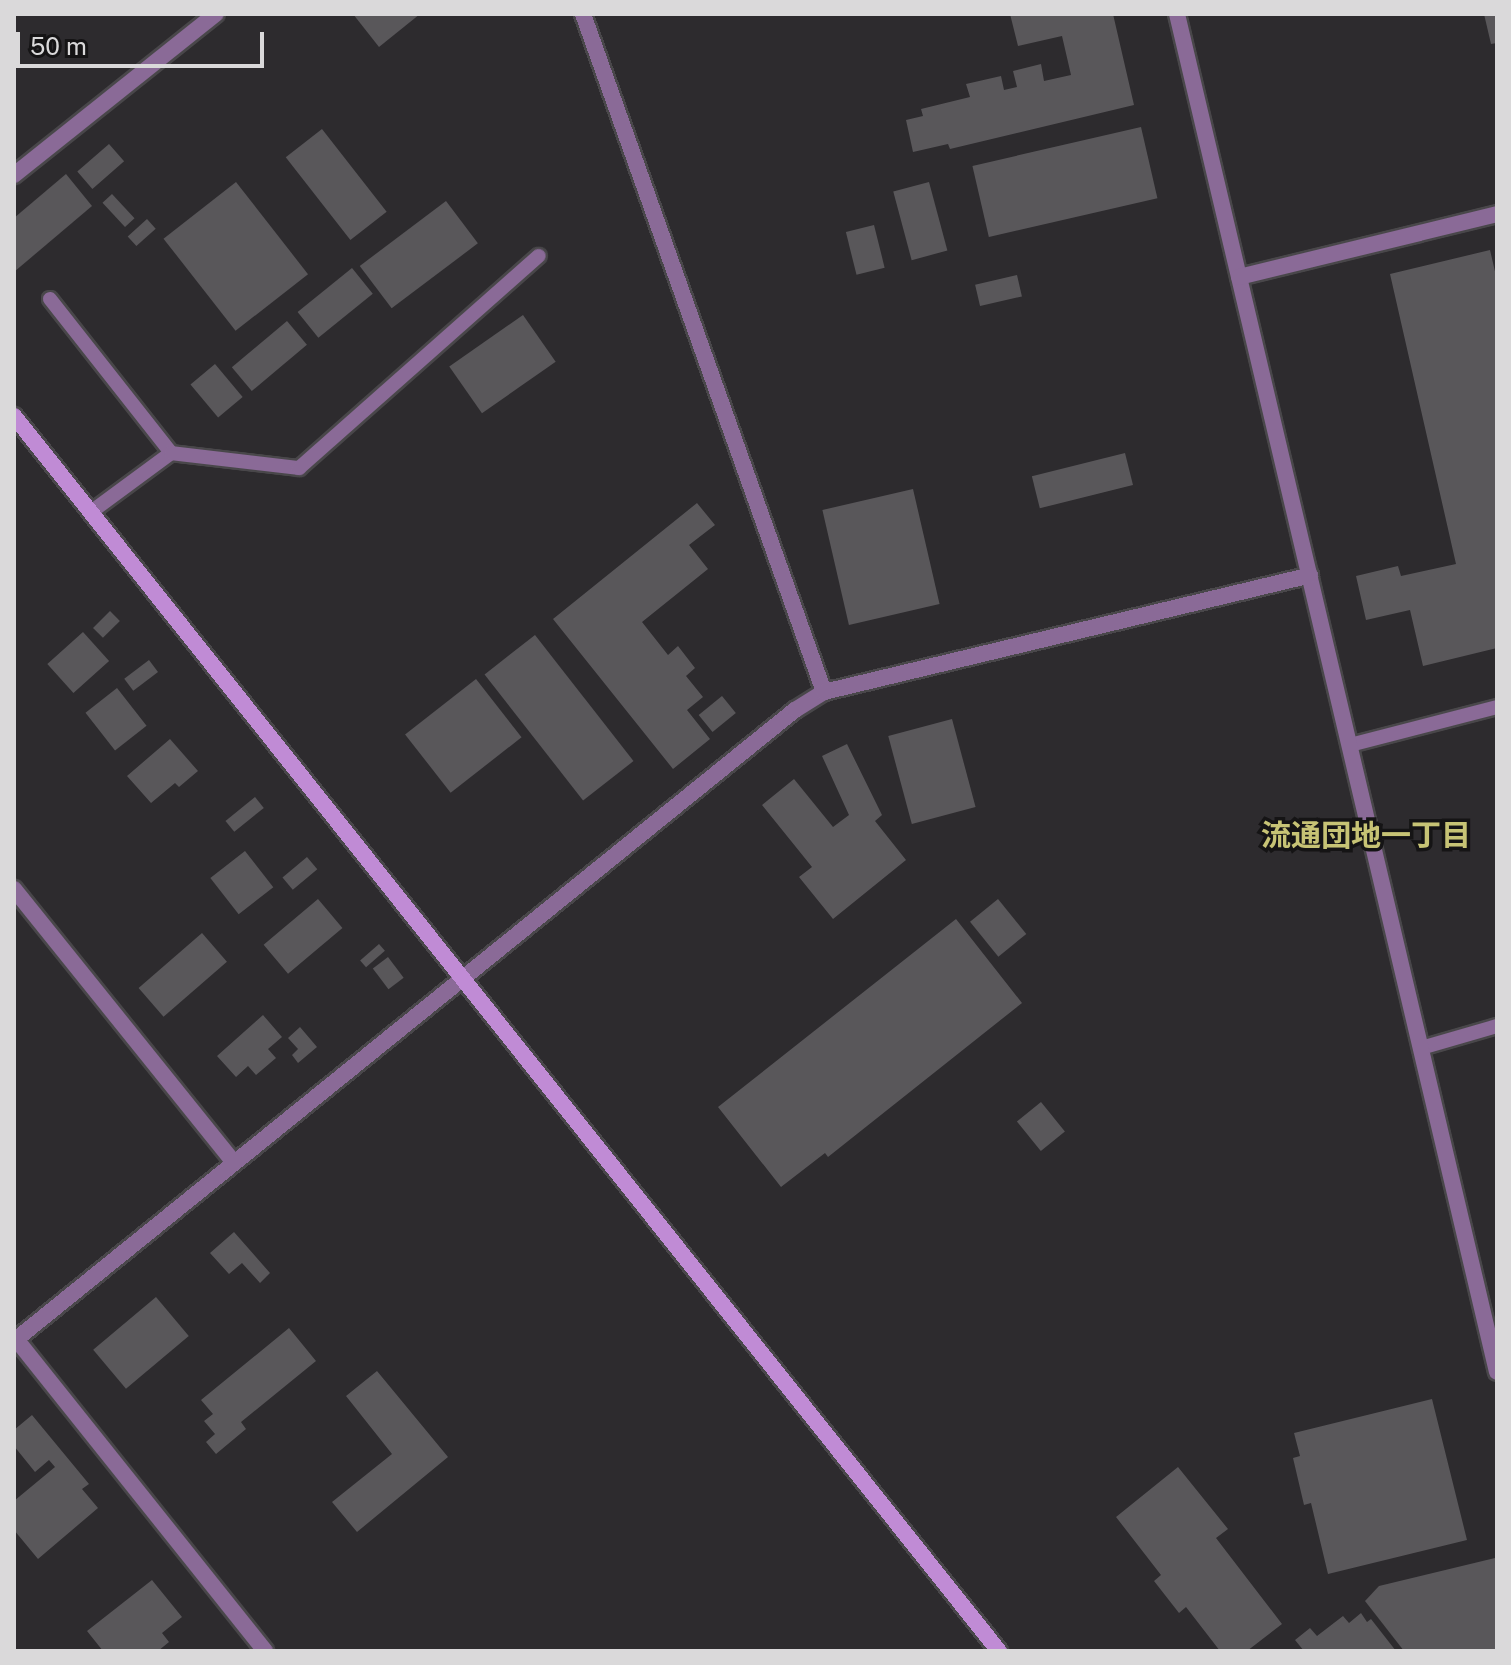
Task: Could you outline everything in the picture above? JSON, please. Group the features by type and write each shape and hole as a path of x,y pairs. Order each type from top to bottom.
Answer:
{"street":[{"path":"14,175 216,14"},
{"path":"583,14 824,692"},
{"path":"1177,14 1497,1372"},
{"path":"1239,277 1497,214"},
{"path":"14,416 999,1651"},
{"path":"265,1651 15,1340 795,710 824,692 1310,575"},
{"path":"14,889 234,1163"}],"lane":[{"path":"91,512 171,453 299,468 539,256"},
{"path":"50,299 171,453"},
{"path":"1350,745 1497,707"},
{"path":"1421,1048 1497,1026"}],"building":[{"path":"353,14 420,14 379,47"},
{"path":"1010,14 1113,14 1134,105 950,149 948,144 913,152 906,120 923,116 921,109 970,97 966,84 1001,76 1004,90 1017,87 1013,71 1041,64 1044,81 1071,75 1062,36 1018,46"},
{"path":"1484,14 1497,14 1497,43 1491,44"},
{"path":"1141,127 1157,198 989,237 972,166"},
{"path":"322,129 387,212 350,240 286,157"},
{"path":"109,144 124,161 92,189 77,172"},
{"path":"66,174 92,206 14,272 14,218"},
{"path":"236,182 308,274 236,331 164,239"},
{"path":"929,182 947,251 912,260 893,192"},
{"path":"112,194 135,218 125,227 102,203"},
{"path":"446,201 478,243 392,308 360,266"},
{"path":"147,219 156,229 136,246 128,236"},
{"path":"874,225 885,268 857,275 846,232"},
{"path":"1490,250 1497,280 1497,648 1423,666 1410,610 1366,620 1356,576 1398,566 1401,576 1456,564 1390,274"},
{"path":"352,268 373,294 318,338 298,312"},
{"path":"1017,275 1022,296 980,306 975,285"},
{"path":"523,315 556,362 482,413 449,367"},
{"path":"287,321 307,345 252,391 232,367"},
{"path":"215,364 243,397 218,418 190,385"},
{"path":"1125,453 1133,485 1040,508 1032,476"},
{"path":"913,489 940,604 849,625 822,510"},
{"path":"697,503 715,525 689,545 708,569 642,622 668,655 678,646 695,668 686,676 703,697 687,710 710,739 673,769 553,619"},
{"path":"110,611 120,621 103,638 93,628"},
{"path":"83,632 109,661 73,693 47,664"},
{"path":"535,635 634,761 583,800 485,674"},
{"path":"149,660 158,672 133,691 124,679"},
{"path":"476,679 522,737 451,793 405,734"},
{"path":"117,688 147,726 115,750 85,713"},
{"path":"722,696 736,713 713,732 699,715"},
{"path":"952,719 976,807 912,824 888,736"},
{"path":"170,739 198,771 179,787 175,783 151,803 127,776"},
{"path":"847,744 882,815 875,821 906,860 833,919 799,877 812,867 762,805 794,779 833,827 849,815 822,756"},
{"path":"255,797 264,808 234,832 225,821"},
{"path":"245,851 273,887 239,914 210,878"},
{"path":"307,857 317,869 293,890 282,878"},
{"path":"318,899 342,928 288,974 264,945"},
{"path":"998,899 1026,934 998,957 970,922"},
{"path":"956,919 1022,1003 828,1157 825,1153 781,1187 718,1107"},
{"path":"202,933 227,962 164,1017 139,988"},
{"path":"379,944 385,951 366,967 360,960"},
{"path":"388,957 404,978 388,989 373,968"},
{"path":"263,1015 282,1037 268,1049 276,1058 256,1075 248,1066 236,1077 217,1056"},
{"path":"300,1027 317,1047 298,1063 292,1055 298,1049 288,1038"},
{"path":"1041,1102 1065,1132 1041,1151 1017,1122"},
{"path":"234,1232 270,1273 260,1283 242,1263 229,1274 210,1253"},
{"path":"156,1297 189,1336 126,1389 93,1350"},
{"path":"289,1328 316,1361 241,1422 246,1429 216,1454 206,1442 215,1434 204,1421 213,1414 201,1400"},
{"path":"377,1371 448,1457 357,1532 332,1502 392,1454 346,1396"},
{"path":"1432,1399 1467,1540 1328,1574 1311,1503 1304,1505 1293,1458 1300,1456 1294,1433"},
{"path":"32,1415 89,1484 82,1489 98,1508 38,1559 14,1530 14,1501 55,1467 49,1460 35,1472 14,1446 14,1430"},
{"path":"1178,1467 1228,1529 1216,1538 1282,1624 1247,1651 1220,1651 1186,1607 1179,1613 1154,1581 1161,1575 1116,1517"},
{"path":"1495,1558 1497,1651 1404,1651 1365,1601 1379,1586"},
{"path":"152,1580 182,1617 162,1633 169,1642 158,1651 103,1651 87,1631"},
{"path":"1361,1613 1367,1622 1371,1619 1396,1651 1304,1651 1295,1640 1310,1628 1317,1636 1343,1616 1349,1623"}],"district":[{"name":"流通団地一丁目","path":"1366,835"}]}
